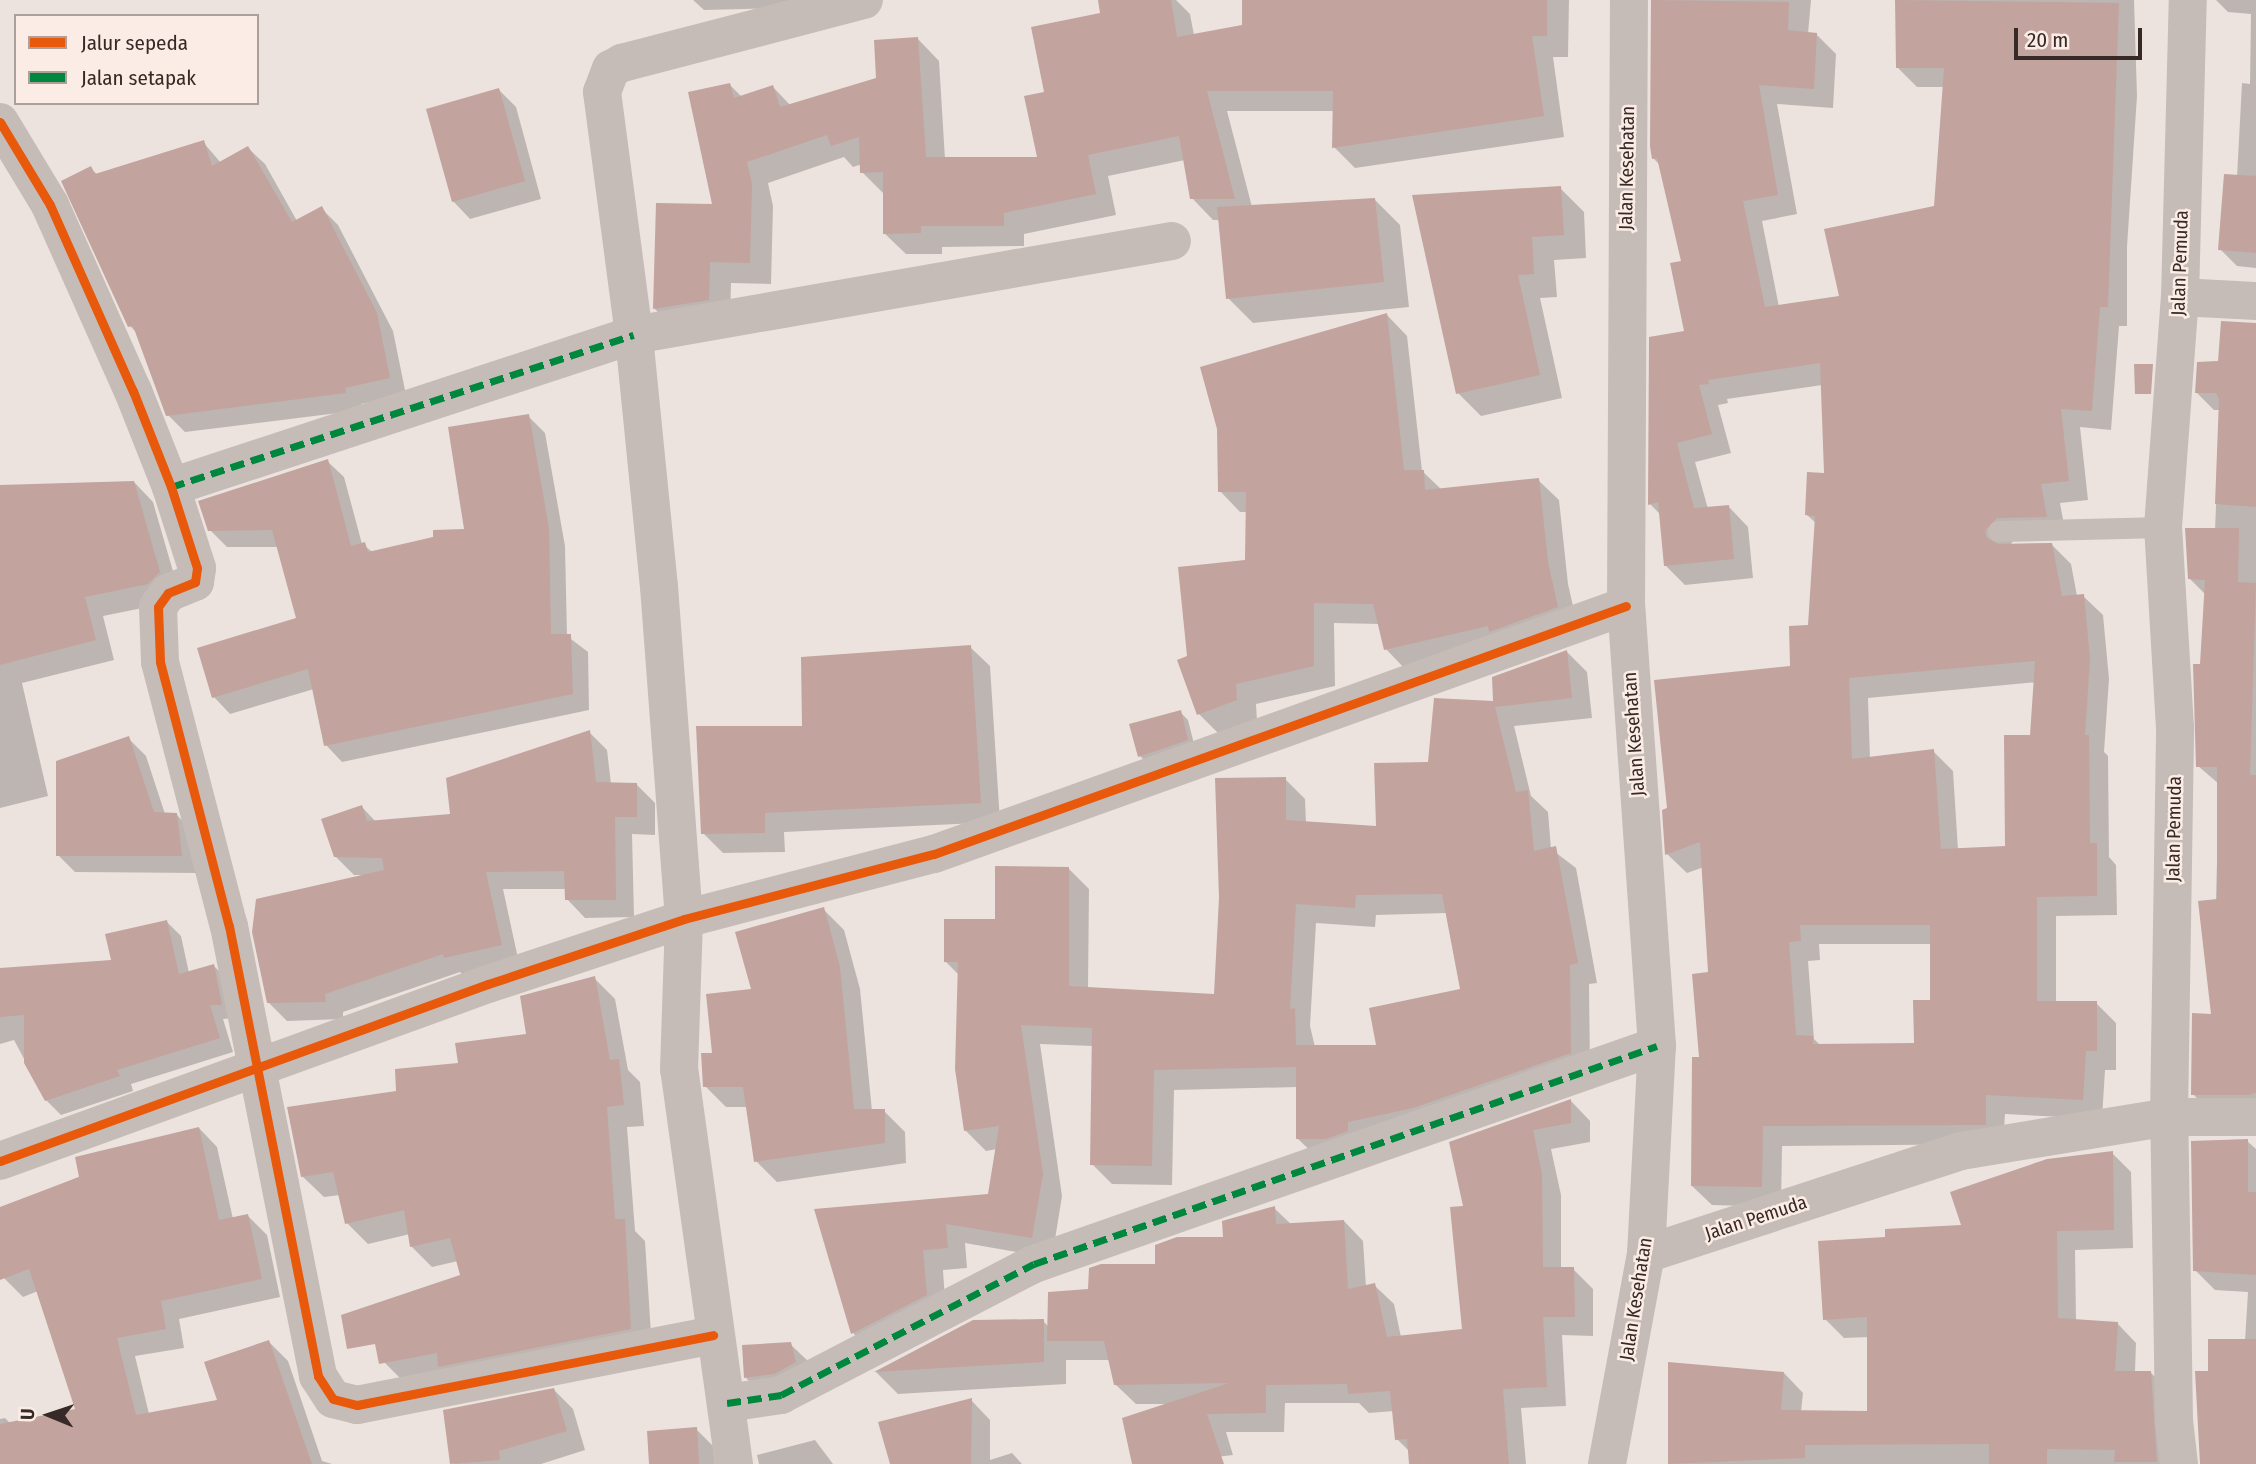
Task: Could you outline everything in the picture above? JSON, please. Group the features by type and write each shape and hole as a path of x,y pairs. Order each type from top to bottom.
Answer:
{"street":[{"path":"734,1464 727,1403 713,1335 679,1070 684,919 659,587 634,334 602,92 611,69 864,0"},
{"name":"Jalan Kesehatan","path":"1607,1464 1646,1254 1657,1046 1626,606 1629,0"},
{"name":"Jalan Pemuda","path":"1646,1254 1961,1151 2169,1117 2175,728 2163,527 2180,296 2188,0"},
{"path":"0,122 50,205 171,487 197,576 189,586 168,593 158,607 160,662 229,926 318,1376 333,1399 357,1405 394,1401 713,1335"},
{"path":"171,487 634,334 1172,242"},
{"path":"2180,296 2256,301"},
{"path":"0,1161 488,984 684,919 934,854 1626,606"},
{"path":"727,1403 781,1395 1034,1264 1657,1046"},
{"path":"2179,1464 2174,1420 2169,1117 2256,1117"}],"lane":[{"path":"1998,531 2163,527"}],"building":[{"path":"1098,0 1171,0 1177,37 1242,25 1242,0 1547,0 1547,36 1532,36 1544,116 1332,148 1333,91 1207,91 1235,199 1190,199 1179,136 1088,155 1096,194 1004,213 1004,226 921,226 921,233 883,234 883,172 860,173 859,137 831,146 827,135 747,162 752,184 750,263 710,262 709,300 653,309 656,203 712,204 688,92 730,83 734,98 773,85 780,107 876,78 874,40 918,37 926,157 1037,157 1024,96 1044,92 1031,27 1100,13"},
{"path":"1651,0 1789,2 1788,30 1817,33 1814,89 1759,85 1778,195 1743,201 1765,307 1839,296 1824,229 1934,206 1944,68 1896,68 1895,0 2119,3 2108,307 2100,307 2092,411 2061,409 2069,481 2041,484 2047,517 1997,518 1985,531 1987,538 1998,544 2052,543 2062,596 2084,594 2090,659 2085,735 2089,735 2090,843 2097,843 2097,896 2037,897 2037,1001 2097,1001 2097,1051 2086,1051 2083,1100 1986,1095 1986,1125 1763,1126 1762,1187 1691,1186 1692,1057 1699,1057 1692,974 1708,972 1700,842 1665,855 1662,810 1667,808 1654,680 1790,666 1789,626 1808,625 1815,516 1805,515 1807,472 1824,473 1820,363 1708,380 1709,384 1699,385 1712,434 1677,443 1694,508 1729,505 1734,559 1664,566 1658,502 1648,505 1649,337 1684,331 1670,263 1681,261 1657,158 1652,159","holes":["2035,661 2030,735 2004,735 2005,846 1941,849 1934,749 1852,759 1849,678","1800,925 1930,925 1930,1000 1913,1000 1914,1043 1813,1044 1813,1036 1796,1035 1789,942 1801,941"]},
{"path":"499,88 525,181 452,202 426,109"},
{"path":"204,140 212,166 248,146 292,222 322,206 377,313 390,378 345,388 346,393 166,416 133,326 128,327 61,181 91,166 95,174"},
{"path":"2224,174 2256,176 2256,253 2218,250"},
{"path":"1561,186 1564,235 1532,237 1534,274 1518,275 1540,375 1456,394 1412,195"},
{"path":"1375,198 1384,282 1226,299 1217,207"},
{"path":"1387,313 1404,470 1424,470 1425,490 1539,478 1548,562 1558,607 1489,632 1488,626 1384,650 1373,604 1314,603 1314,666 1236,684 1237,700 1197,715 1177,660 1187,656 1178,567 1245,560 1246,492 1218,492 1217,429 1200,367"},
{"path":"2221,321 2256,323 2256,507 2215,504 2219,399 2216,393 2195,393 2197,362 2218,361"},
{"path":"2134,364 2153,364 2151,394 2135,394"},
{"path":"529,414 549,528 551,634 571,634 573,694 324,746 308,669 212,698 197,648 296,618 272,530 208,531 198,501 328,459 351,546 365,542 368,552 433,537 433,530 464,529 448,427"},
{"path":"134,481 160,572 148,584 85,597 96,640 0,665 0,485"},
{"path":"2185,528 2239,528 2238,582 2256,583 2250,775 2256,775 2256,1093 2248,1095 2191,1095 2192,1013 2211,1014 2198,901 2217,899 2217,767 2196,767 2193,664 2200,664 2205,580 2188,579"},
{"path":"971,645 981,803 765,813 765,833 701,834 696,726 802,726 801,657"},
{"path":"1567,650 1572,698 1495,707 1516,792 1528,790 1534,851 1556,846 1578,963 1570,965 1571,1053 1413,1108 1348,1122 1348,1131 1326,1139 1296,1139 1296,1067 1154,1070 1152,1166 1090,1165 1092,1028 1021,1025 1043,1174 1032,1238 946,1224 948,1248 923,1250 927,1295 851,1334 814,1209 988,1194 999,1126 964,1131 955,1069 958,962 944,962 944,919 995,919 995,866 1069,867 1069,986 1214,994 1219,898 1215,778 1286,777 1286,820 1376,826 1374,763 1428,762 1434,698 1493,701 1492,677","holes":["1442,894 1460,989 1369,1008 1376,1045 1296,1045 1295,1008 1290,1009 1296,904 1355,908 1356,895"]},
{"path":"1181,710 1188,740 1138,757 1129,724"},
{"path":"590,730 596,782 637,783 637,817 615,817 616,900 565,900 564,871 486,872 502,945 444,958 443,954 325,994 326,1002 267,1003 252,932 256,899 384,870 382,858 334,857 321,819 362,805 367,821 450,814 446,778"},
{"path":"129,736 154,812 177,813 182,856 56,856 56,761"},
{"path":"824,907 840,967 854,1109 885,1109 885,1143 754,1162 743,1087 703,1087 701,1053 712,1053 706,994 751,989 735,932"},
{"path":"167,920 179,974 214,964 222,1005 210,1005 220,1038 117,1070 120,1076 45,1101 24,1063 24,1015 0,1017 0,968 111,960 105,934"},
{"path":"595,976 610,1060 619,1059 624,1105 607,1107 615,1219 625,1219 631,1329 438,1367 437,1353 379,1364 375,1344 347,1349 341,1315 460,1275 450,1238 410,1247 404,1210 345,1224 333,1172 301,1177 287,1107 396,1091 395,1069 458,1063 455,1043 526,1034 520,996"},
{"path":"1571,1099 1571,1123 1533,1130 1542,1174 1543,1267 1574,1267 1575,1317 1543,1317 1547,1387 1503,1389 1509,1464 1409,1464 1407,1439 1395,1440 1390,1391 1348,1394 1347,1384 1266,1385 1266,1413 1207,1414 1224,1464 1132,1464 1122,1418 1229,1383 1114,1385 1104,1341 1047,1341 1048,1292 1088,1289 1089,1268 1101,1264 1155,1264 1155,1245 1177,1237 1223,1237 1222,1221 1275,1206 1276,1224 1344,1220 1348,1289 1375,1283 1387,1337 1462,1329 1450,1207 1463,1206 1449,1142"},
{"path":"199,1127 219,1220 248,1214 262,1279 161,1301 166,1329 117,1338 136,1415 217,1400 204,1362 269,1340 312,1464 0,1464 0,1424 75,1409 29,1269 0,1280 0,1207 79,1177 75,1157"},
{"path":"2248,1139 2248,1192 2256,1192 2256,1275 2193,1271 2191,1141"},
{"path":"2113,1151 2114,1230 2057,1231 2058,1318 2118,1322 2115,1371 2151,1371 2157,1462 2114,1462 2115,1450 2047,1449 2047,1464 1989,1464 1989,1444 1805,1445 1805,1458 1668,1464 1668,1362 1784,1372 1781,1410 1867,1411 1867,1317 1823,1320 1818,1241 1885,1237 1885,1229 1961,1225 1950,1192 2047,1159"},
{"path":"1044,1319 1044,1362 874,1372 973,1320"},
{"path":"2208,1339 2256,1339 2256,1464 2200,1464 2195,1371 2208,1371"},
{"path":"791,1342 796,1362 774,1374 744,1378 742,1345"},
{"path":"554,1388 567,1431 499,1451 500,1460 450,1464 443,1410"},
{"path":"972,1398 971,1464 890,1464 878,1422"},
{"path":"697,1427 699,1464 649,1464 647,1431"}],"marked path":[{"path":"170,483 171,487 634,335"},
{"path":"727,1403 781,1395 1034,1264 1657,1046"}],"cycle path":[{"path":"0,122 50,205 133,391 171,487 197,568 195,582 168,593 158,607 160,662 229,926 318,1376 333,1399 357,1405 713,1335"},
{"path":"0,1161 488,984 684,919 934,854 1626,606"}]}
